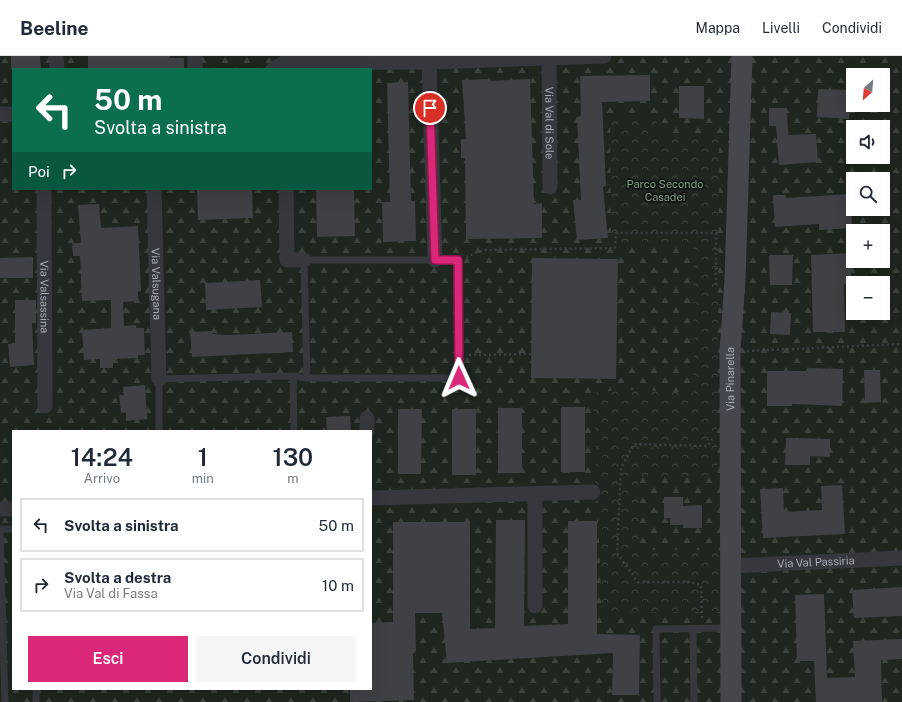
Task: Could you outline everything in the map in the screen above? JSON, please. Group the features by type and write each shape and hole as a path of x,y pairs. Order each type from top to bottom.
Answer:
{"street":[{"path":"56,56 56,68"},
{"path":"195,56 195,68"},
{"path":"280,67 429,62 450,58 549,59 604,56"},
{"name":"Via Pinarella","path":"731,702 730,351 735,280 742,56"},
{"name":"Via Val di Sole","path":"549,59 550,188"},
{"path":"429,62 435,260"},
{"path":"0,114 12,114"},
{"name":"Via Valsassina","path":"44,190 46,406"},
{"name":"Via Valsugana","path":"154,190 159,379"},
{"path":"286,190 286,260 304,260"},
{"path":"372,498 593,492"},
{"path":"535,494 535,606"},
{"path":"0,509 12,508"},
{"name":"Via Val Passiria","path":"730,566 902,558"}],"lane":[{"path":"159,430 159,379 293,376 307,378 459,378 458,260 304,260 307,378"},
{"path":"293,376 294,430"},
{"path":"5,702 0,529 12,529"},
{"path":"657,702 656,629 731,628"},
{"path":"693,629 694,702"},
{"path":"36,690 36,702"}],"path":[{"path":"458,260 484,250 615,248 616,233 716,233 716,287"},
{"path":"730,351 902,344"},
{"path":"469,355 531,354"},
{"path":"701,628 701,585 690,582 638,582 617,553 621,468 634,444 708,446 715,434"}],"green space":[{"path":"0,56 902,56 902,702 0,702"},
{"name":"Parco Secondo Casadei","path":"657,116 657,136 719,136 717,476 638,477 640,550 722,550 722,612 602,613 593,393 624,389 694,393 693,246 611,245 610,117"}],"building":[{"path":"11,56 40,56 41,68 11,69"},
{"path":"88,56 170,56 170,58 184,58 184,68 88,68"},
{"path":"650,75 650,101 602,102 606,186 603,187 608,238 577,240 573,200 581,200 577,117 581,116 580,76"},
{"path":"488,79 488,81 530,79 534,204 542,203 542,238 466,239 465,158 461,158 461,139 466,139 462,80"},
{"path":"408,82 411,201 415,201 416,241 383,242 382,202 390,202 387,83"},
{"path":"679,86 704,86 704,119 679,118"},
{"path":"818,89 846,90 846,112 849,112 849,119 817,117"},
{"path":"769,108 787,108 788,135 816,134 818,162 779,165 776,126 769,126"},
{"path":"197,190 252,190 253,218 198,220"},
{"path":"316,190 354,190 355,236 317,237"},
{"path":"846,194 846,216 852,216 852,224 846,224 846,228 819,230 819,224 775,227 773,195 786,195 786,198"},
{"path":"99,204 101,228 138,226 141,291 138,292 138,301 123,302 124,326 136,325 136,328 144,328 145,355 138,355 138,358 113,359 113,368 100,368 100,359 84,360 82,330 111,328 111,300 82,301 80,256 73,256 72,243 81,243 78,205"},
{"path":"846,253 846,268 851,268 851,276 846,276 846,284 844,284 845,332 813,332 811,255"},
{"path":"769,255 793,255 792,285 770,285"},
{"path":"33,257 33,278 0,278 0,258"},
{"path":"532,258 618,259 616,379 531,378"},
{"path":"260,280 262,307 206,310 205,283"},
{"path":"15,300 36,300 36,323 32,323 34,365 10,367 8,344 15,343"},
{"path":"771,312 791,313 790,335 770,334"},
{"path":"212,331 212,334 229,335 292,332 293,352 192,357 190,332"},
{"path":"809,368 843,369 842,406 792,404 792,406 767,406 767,371 809,371"},
{"path":"864,370 880,370 881,402 865,403"},
{"path":"145,385 147,419 126,421 126,412 121,413 119,395 124,395 123,387"},
{"path":"561,407 585,407 585,472 561,472"},
{"path":"498,408 522,408 522,473 498,473"},
{"path":"398,409 422,409 421,474 398,474"},
{"path":"452,409 476,409 476,475 452,475"},
{"path":"350,416 351,430 327,430 326,417"},
{"path":"786,438 830,439 830,457 810,456 810,465 785,465"},
{"path":"842,485 845,534 763,538 760,489 783,488 784,512 822,510 821,486"},
{"path":"664,497 683,497 683,506 702,505 702,528 683,528 683,525 670,525 670,518 664,518"},
{"path":"496,520 525,520 524,626 568,624 568,521 597,521 597,634 640,635 639,695 612,695 613,653 447,663 442,613 415,613 416,651 413,651 414,700 350,702 350,690 372,690 372,623 393,622 393,522 470,522 470,629 495,628"},
{"path":"902,587 902,616 854,618 852,590"},
{"path":"824,594 827,678 855,677 853,641 902,639 902,659 881,660 882,702 816,702 814,661 797,661 795,595"}],"route":[{"path":"430,108 435,260 458,260 459,378"}]}
